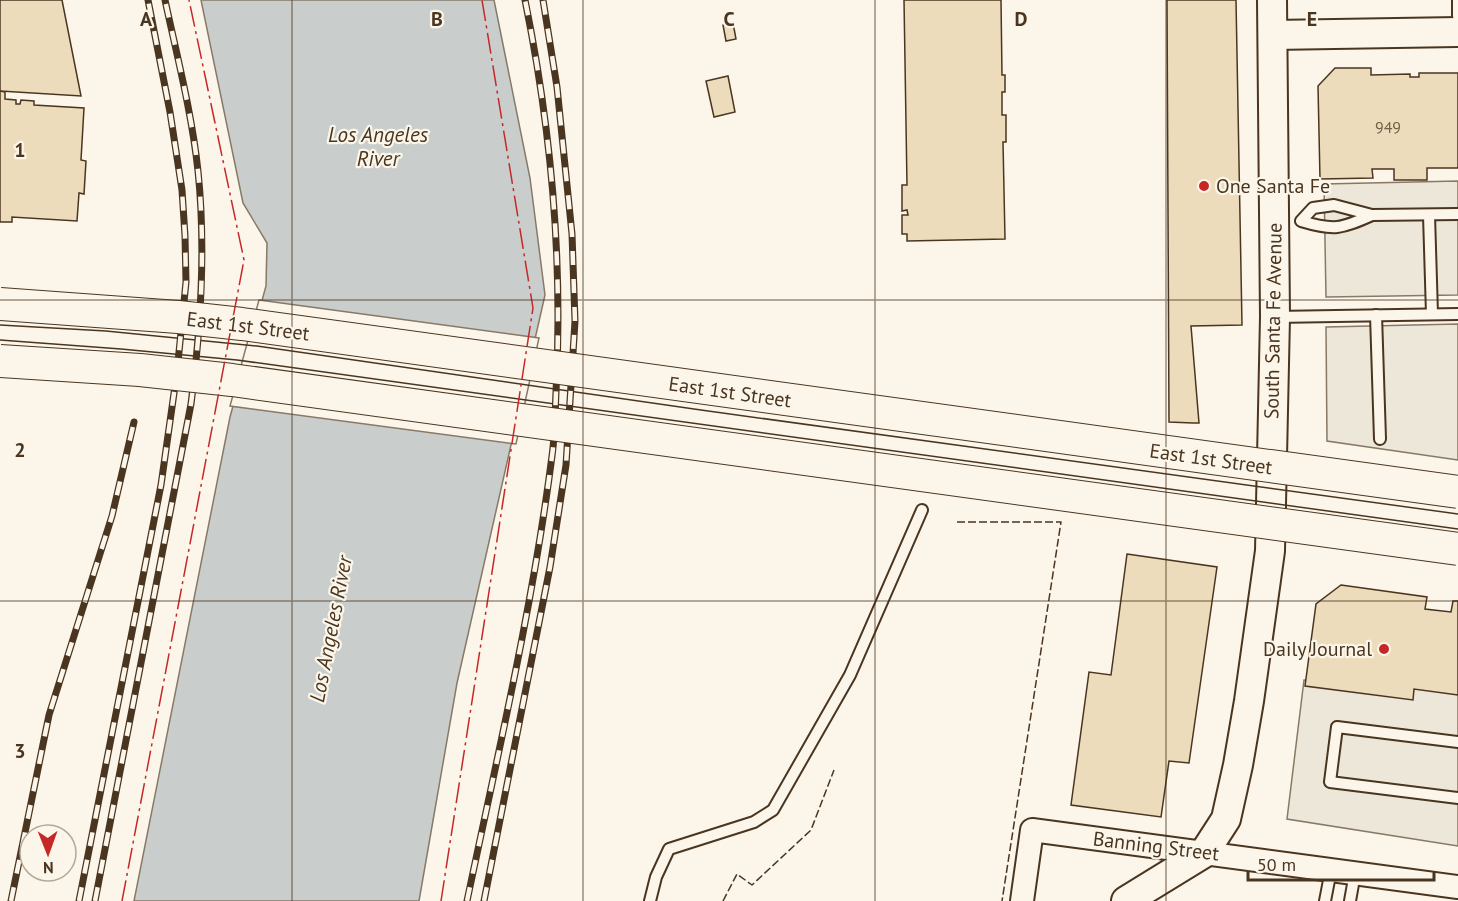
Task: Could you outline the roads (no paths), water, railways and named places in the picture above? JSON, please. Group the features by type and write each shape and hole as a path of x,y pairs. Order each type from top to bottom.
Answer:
{"main road":[{"name":"East 1st Street","path":"0,304 150,315 253,326 1458,492"},
{"path":"0,361 140,370 232,380 1458,549"}],"street":[{"name":"South Santa Fe Avenue","path":"1204,853 1226,819 1238,765 1270,551 1275,317 1288,221 1272,0"},
{"path":"1273,35 1458,32"},
{"name":"Banning Street","path":"1022,901 1032,830 1458,886"},
{"path":"1126,901 1204,853"}],"lane":[{"path":"1458,0 1458,16"},
{"path":"1288,221 1313,208 1334,206 1372,215 1458,214"},
{"path":"1429,214 1431,314"},
{"path":"1288,221 1322,227 1346,227 1372,215"},
{"path":"1275,317 1458,314"},
{"path":"1376,315 1380,439"},
{"path":"650,901 656,877 669,849 754,822 773,810 850,675 922,510"},
{"path":"1458,742 1337,727 1330,782 1458,798"},
{"path":"1325,901 1331,870"},
{"path":"1350,901 1354,873"}],"water":[{"name":"Los Angeles River","path":"201,0 494,0 530,178 545,295 457,683 419,901 134,901 230,417 266,286 267,243 243,203"}],"tram line":[{"path":"0,325 106,331 257,346 701,410 1458,514"},
{"path":"0,340 237,360 1458,529"}],"railway":[{"path":"79,901 161,485 177,372 186,282 182,190 170,112 148,0"},
{"path":"95,901 191,404 200,317 202,229 198,171 188,107 165,0"},
{"path":"467,901 525,623 544,512 554,432 558,293 553,195 542,97 525,0"},
{"path":"484,901 550,567 566,465 575,321 572,234 557,87 543,0"},
{"path":"11,901 49,715 112,516 134,422"}],"place":[{"name":"One Santa Fe","path":"1204,186"},
{"name":"Daily Journal","path":"1384,649"}]}
